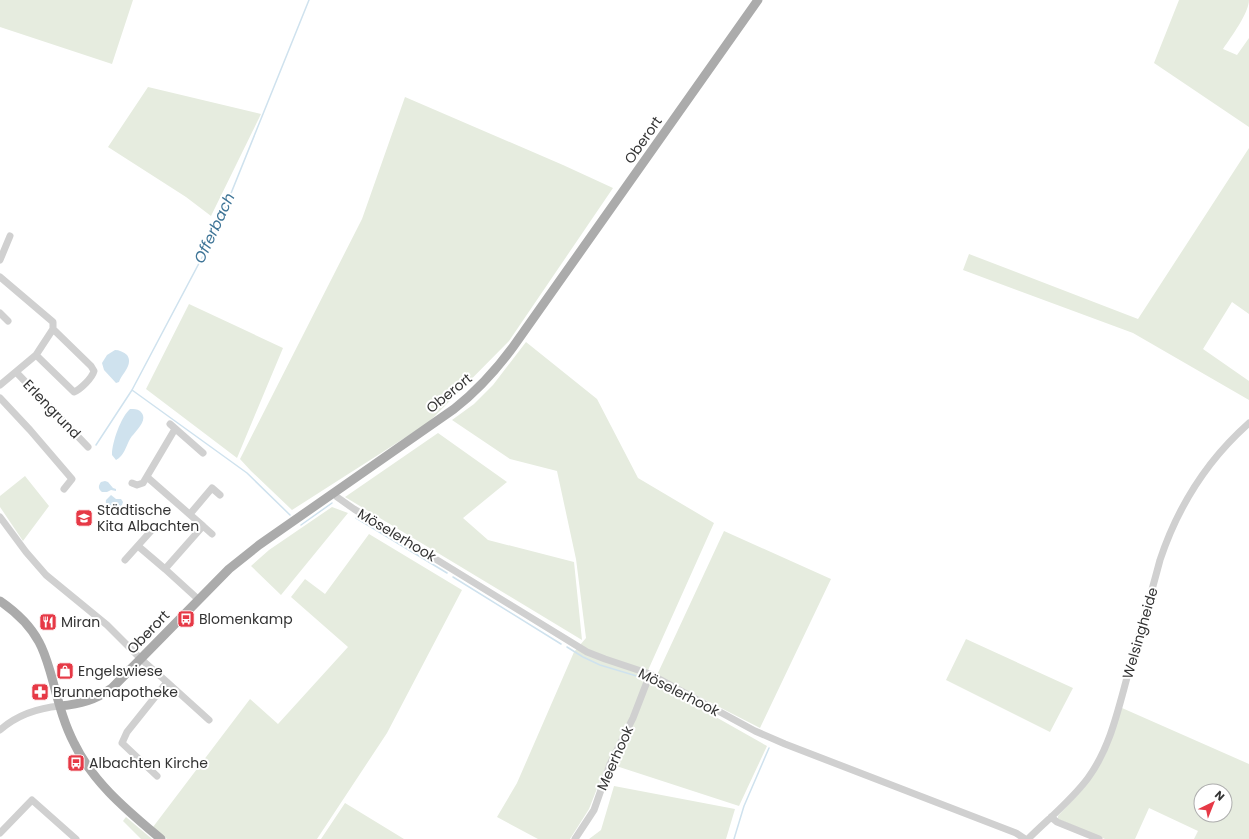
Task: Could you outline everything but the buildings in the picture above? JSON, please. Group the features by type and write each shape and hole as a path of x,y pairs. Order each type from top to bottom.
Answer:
{"main road":[{"name":"Oberort","path":"60,706 77,704 90,700 112,688 229,569 245,555 454,409 474,393 501,364 758,0"},
{"path":"0,601 20,616 32,630 40,643 65,724 80,754 102,786 161,839"}],"street":[{"path":"0,260 10,236"},
{"path":"0,277 53,322 53,329 36,355 0,385"},
{"path":"0,313 8,321"},
{"path":"36,355 74,392 79,389 93,374 94,371 91,366 53,329"},
{"name":"Erlengrund","path":"16,372 88,446"},
{"path":"0,398 72,479 64,489"},
{"name":"Welsingheide","path":"1027,839 1051,817 1088,778 1102,754 1118,712 1164,547 1181,510 1200,477 1218,453 1249,423"},
{"path":"132,483 140,485 147,477 173,427 203,453"},
{"path":"147,477 212,534"},
{"path":"190,514 212,488 220,495"},
{"name":"Möselerhook","path":"334,493 337,497 354,509 587,652 650,674 755,731 1016,833 1027,839"},
{"path":"0,516 26,552 46,575 107,625 141,660 209,720"},
{"path":"165,569 203,526"},
{"path":"125,560 151,531"},
{"path":"138,546 199,600"},
{"name":"Meerhook","path":"575,839 594,810 610,764 633,718 650,674"},
{"path":"157,776 122,743 127,732 167,682"},
{"path":"0,730 13,720 31,712 47,707 60,706"},
{"path":"0,833 32,800 76,839"},
{"path":"1051,817 1057,822 1099,839"}],"shaded area":[{"path":"0,0 133,0 112,64 0,27"},
{"path":"1179,0 1249,0 1243,18 1223,49 1237,55 1249,38 1249,127 1154,63"},
{"path":"148,87 261,114 211,216 186,197 108,147"},
{"path":"405,97 613,188 509,341 428,423 292,510 240,459 362,219"},
{"path":"1249,148 1249,314 1232,302 1203,349 1249,381 1249,400 1133,333 963,270 969,254 1138,319"},
{"path":"189,304 283,348 237,458 146,389"},
{"path":"526,342 597,399 638,478 714,523 645,677 767,746 739,806 607,763 589,809 570,839 538,839 497,817 517,783 574,652 586,638 576,559 557,471 510,459 452,420 474,404 493,385"},
{"path":"438,433 507,482 463,518 488,540 574,562 582,640 345,497"},
{"path":"25,476 49,506 23,541 0,507 0,496"},
{"path":"332,507 348,513 281,595 251,566 269,550"},
{"path":"724,531 831,579 760,728 657,675"},
{"path":"369,534 462,590 387,733 317,839 167,839 153,827 250,699 278,724 348,647 291,597 305,579 325,594"},
{"path":"966,639 1073,688 1050,732 946,680"},
{"path":"1122,708 1249,764 1249,839 1194,839 1198,831 1149,808 1135,839 1105,839 1058,819 1058,816 1084,788"},
{"path":"614,786 735,809 726,839 589,839 601,830"},
{"path":"345,803 404,839 321,839"},
{"path":"126,817 152,839 141,839 123,821"}],"water":[{"path":"115,350 126,354 129,359 128,366 119,382 116,383 104,370 102,363 107,355"},
{"path":"130,409 137,409 143,414 143,422 130,439 123,453 116,460 112,455 115,437 123,418"},
{"path":"105,481 116,489 116,491 111,490 102,492 99,489 99,485 101,482"},
{"path":"111,495 116,499 121,499 123,502 122,505 113,511 106,505 106,500"}],"waterway":[{"name":"Offerbach","path":"96,445 132,390 215,233 309,0"},
{"path":"132,390 247,473 290,515"},
{"path":"301,525 332,503"},
{"path":"356,518 447,573"},
{"path":"453,577 561,644"},
{"path":"567,647 600,665 640,677"},
{"path":"734,839 744,806 769,748"}],"place":[{"name":"Städtische Kita Albachten","path":"84,518"},
{"name":"Blomenkamp","path":"186,619"},
{"name":"Miran","path":"48,622"},
{"name":"Engelswiese","path":"65,671"},
{"name":"Brunnenapotheke","path":"40,692"},
{"name":"Albachten Kirche","path":"76,763"}]}
